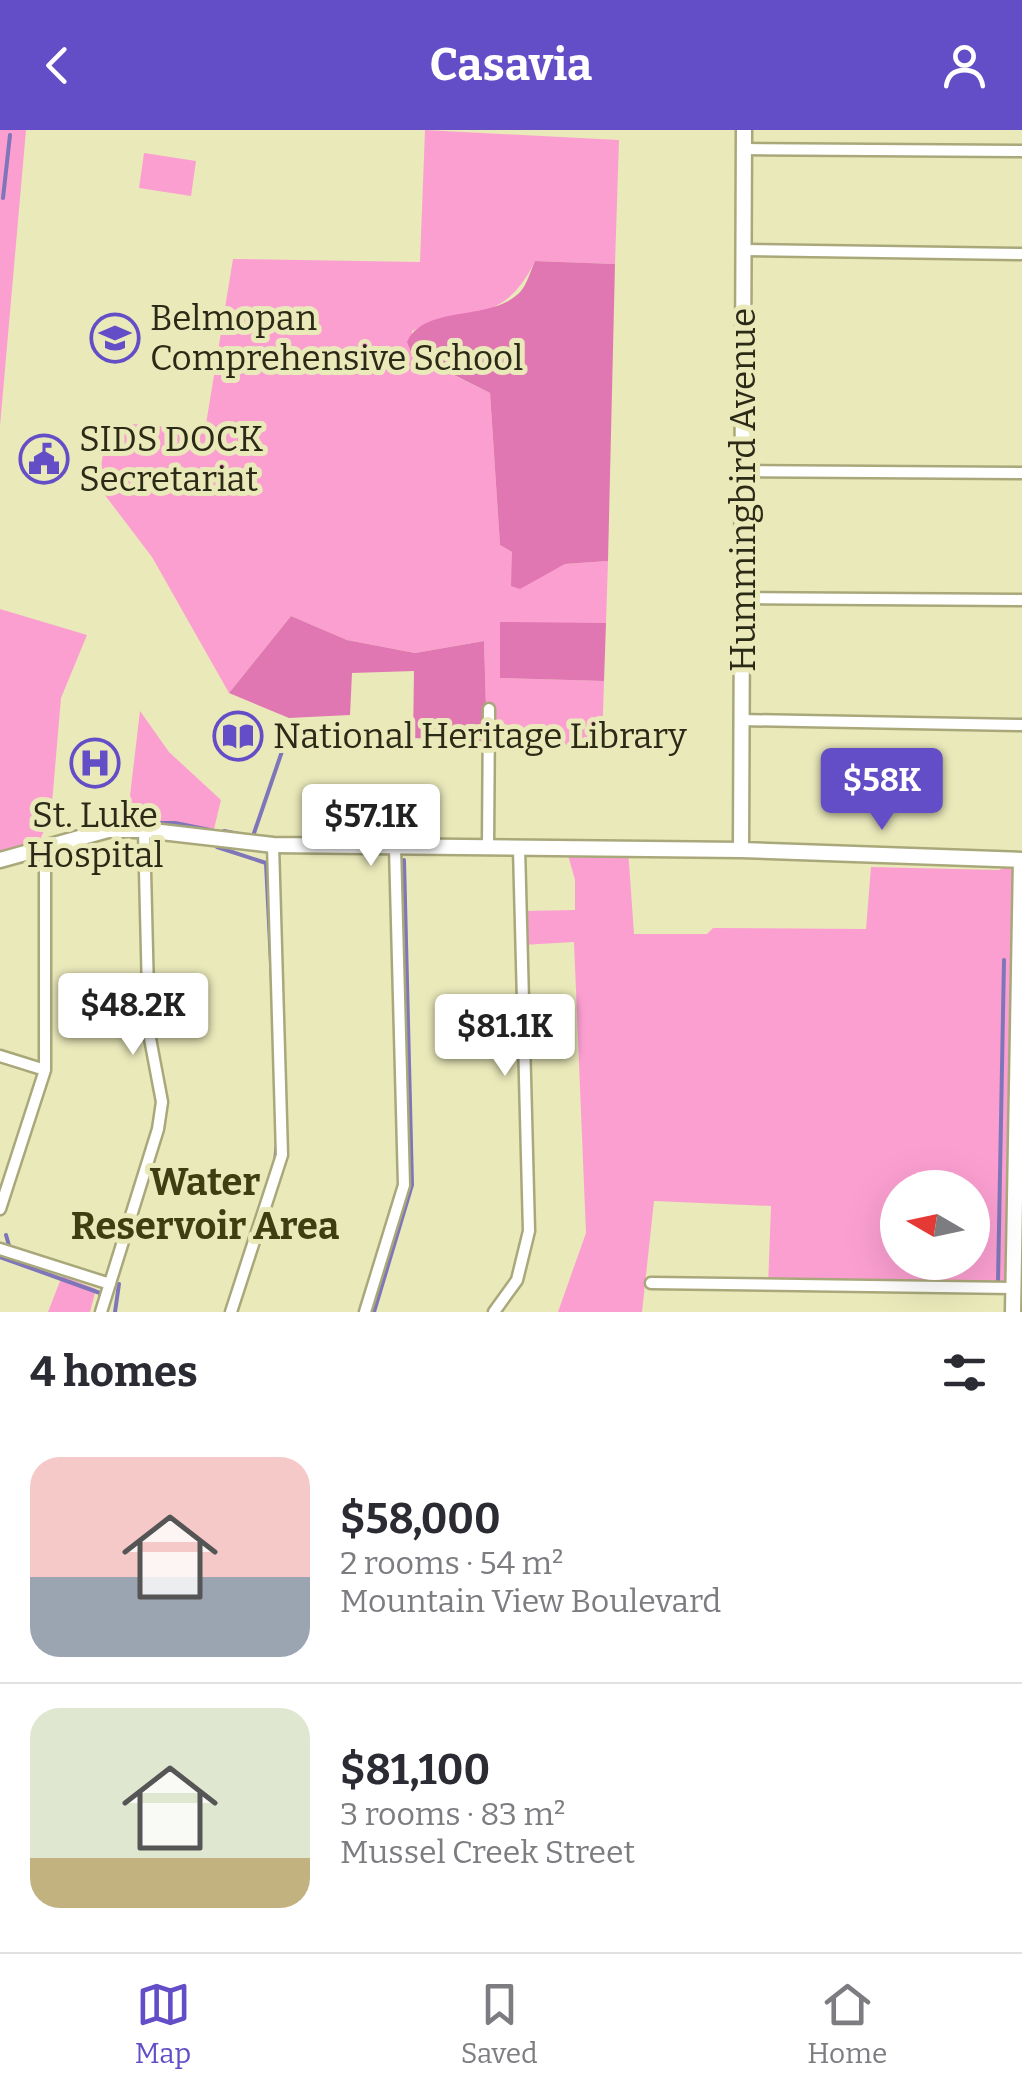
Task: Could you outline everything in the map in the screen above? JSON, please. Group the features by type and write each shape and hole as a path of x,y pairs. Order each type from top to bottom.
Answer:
{"street":[{"name":"Hummingbird Avenue","path":"741,850 744,130"},
{"path":"744,149 1022,151"},
{"path":"744,250 1022,254"},
{"path":"743,471 1022,474"},
{"path":"742,598 1022,600"},
{"path":"488,847 489,710"},
{"path":"742,720 1022,725"},
{"path":"0,860 108,830 144,830 274,846 741,850 1022,860 1018,1218 1013,1312"},
{"path":"102,1312 158,1129 162,1102 149,1033 144,830"},
{"path":"231,1312 282,1154 274,846"},
{"path":"0,1209 45,1070 44,847"},
{"path":"365,1312 404,1185 395,848"},
{"path":"494,1312 517,1280 529,1232 520,848"},
{"path":"0,1056 45,1070"},
{"path":"0,1249 110,1284"},
{"path":"651,1283 1013,1288"}],"shaded area":[{"path":"0,130 26,130 0,426"},
{"path":"425,130 619,140 615,264 535,261 510,297 496,306 412,331 412,355 490,393 500,545 512,552 520,588 565,564 608,561 606,623 500,623 501,678 604,681 602,747 487,741 484,641 415,653 347,640 291,616 229,693 152,557 98,486 108,422 205,430 233,259 420,262"},
{"path":"144,153 196,161 191,196 139,188"},
{"path":"535,261 615,264 608,561 565,564 520,589 511,586 512,552 500,545 490,393 412,354 407,342 428,322 509,301 523,288"},
{"path":"0,609 87,635 61,698 51,815 39,842 127,821 140,711 169,752 221,800 214,829 217,838 144,830 0,866"},
{"path":"291,616 347,640 415,653 484,641 487,741 413,738 414,671 352,673 350,715 289,718 229,693"},
{"path":"500,622 606,623 604,681 500,678"},
{"path":"566,848 628,849 634,934 707,934 713,928 866,929 871,867 999,870 1021,860 1013,1288 768,1287 771,1206 654,1201 642,1312 558,1312 586,1233 574,942 522,945 522,911 575,910 575,880"},
{"path":"62,1276 96,1289 90,1312 48,1312"}],"waterway":[{"path":"3,198 10,135"},
{"path":"253,836 290,728"},
{"path":"134,823 175,823 210,830"},
{"path":"224,831 244,835"},
{"path":"217,847 266,863 272,983"},
{"path":"374,1312 412,1185 404,860"},
{"path":"998,1282 1004,960"},
{"path":"275,1162 277,1142"},
{"path":"0,1192 2,1186"},
{"path":"6,1235 10,1249"},
{"path":"0,1257 100,1293 100,1302"},
{"path":"115,1312 119,1284"}],"place":[{"name":"Belmopan Comprehensive School","path":"115,338"},
{"name":"SIDS DOCK Secretariat","path":"44,459"},
{"name":"National Heritage Library","path":"238,736"},
{"name":"St. Luke Hospital","path":"95,763"}],"district":[{"name":"Water Reservoir Area","path":"205,1204"}]}
